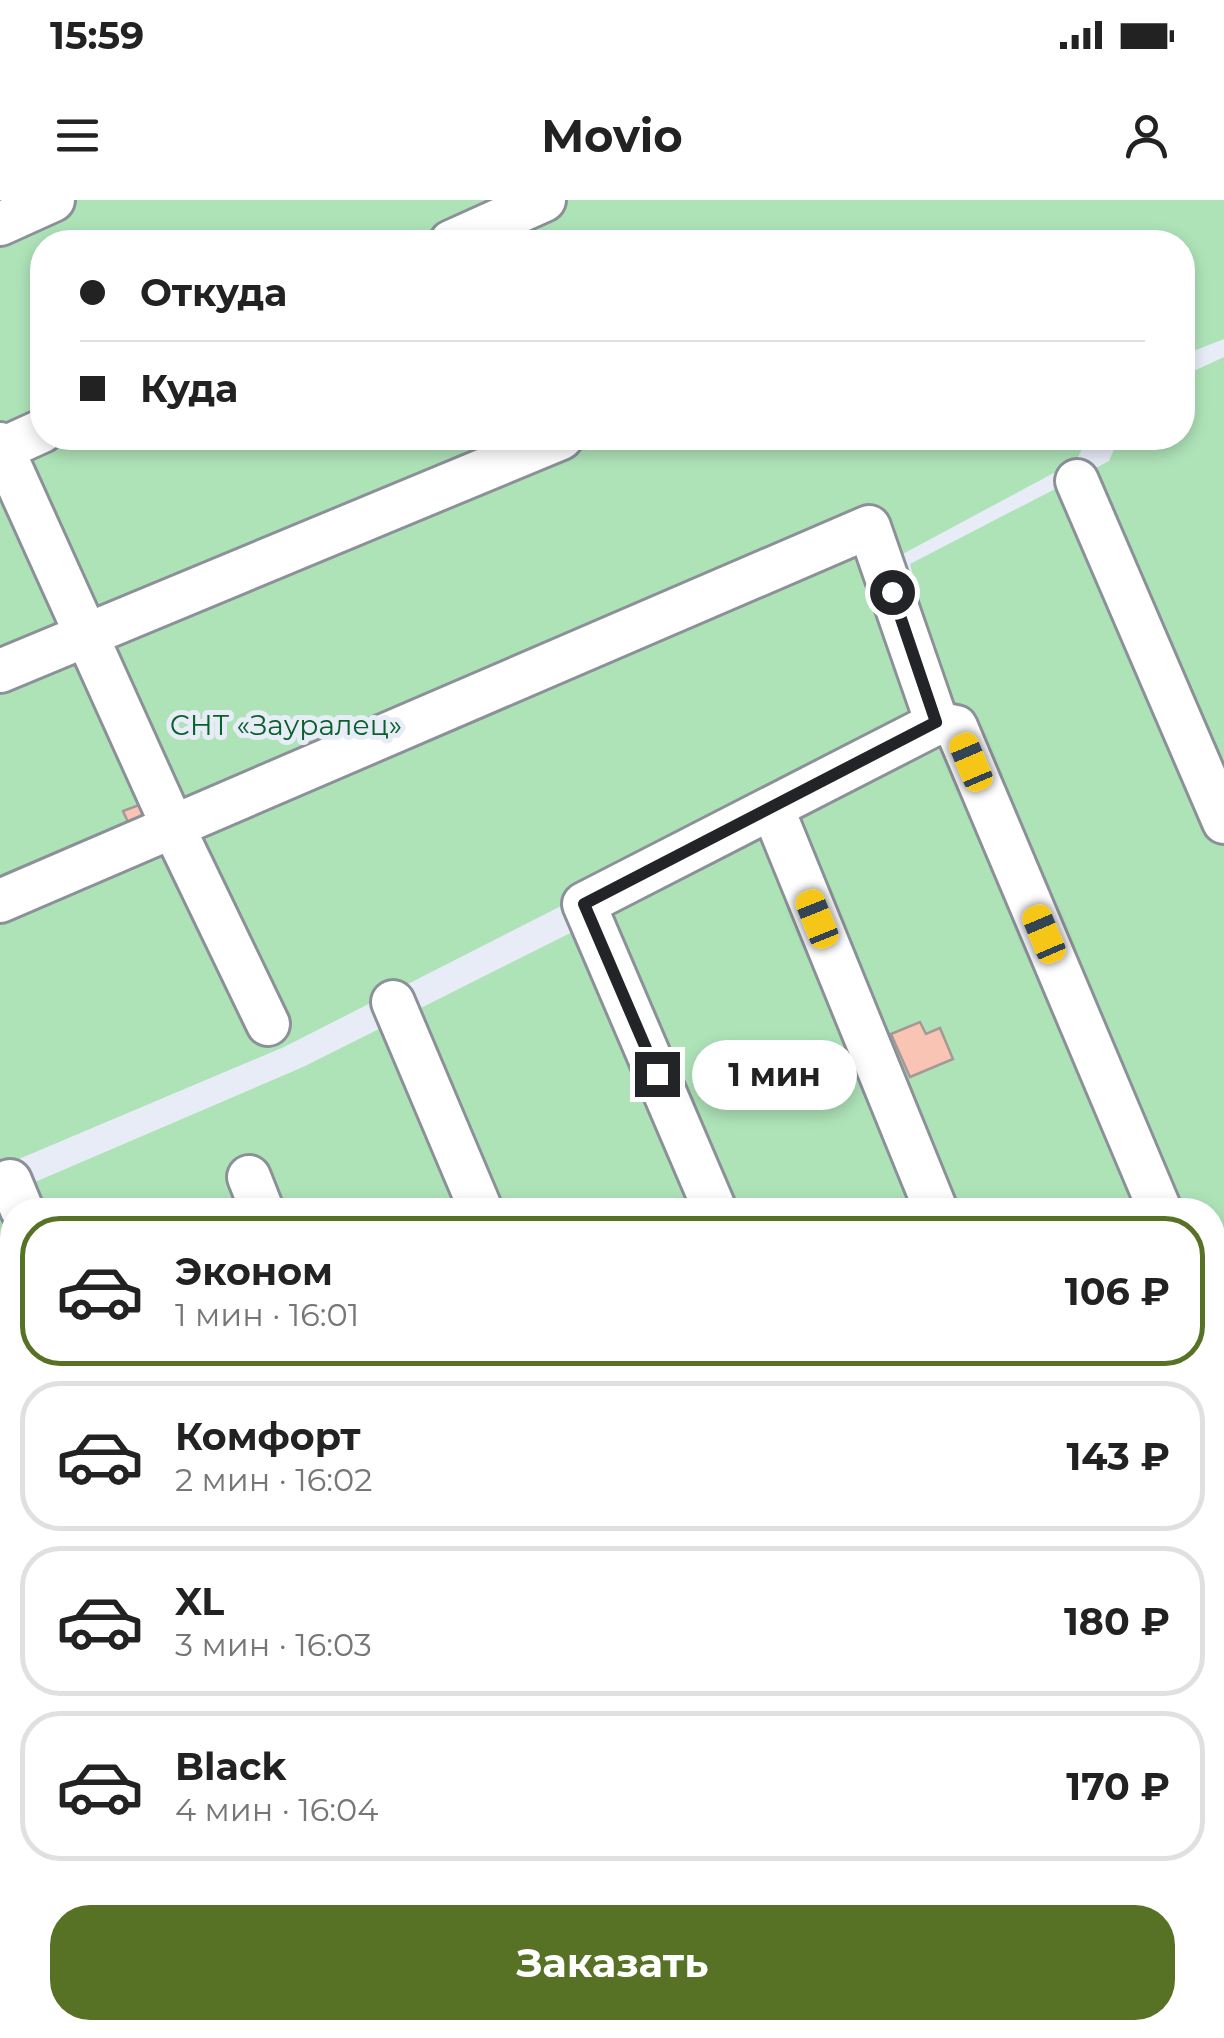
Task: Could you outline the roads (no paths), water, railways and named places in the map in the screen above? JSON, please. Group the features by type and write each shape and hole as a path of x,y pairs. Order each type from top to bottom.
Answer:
{"street":[{"path":"0,224 53,200"},
{"path":"478,230 544,200"},
{"path":"30,436 1,448 89,634 174,829 268,1024"},
{"path":"0,672 531,450"},
{"path":"1077,481 1224,822"},
{"path":"0,902 869,527 936,722"},
{"path":"710,1198 584,904 773,810 936,722 956,727 1155,1198"},
{"path":"773,810 931,1198"},
{"path":"393,1002 477,1198"}],"park label":[{"name":"СНТ «Зауралец»","path":"286,725"}]}
